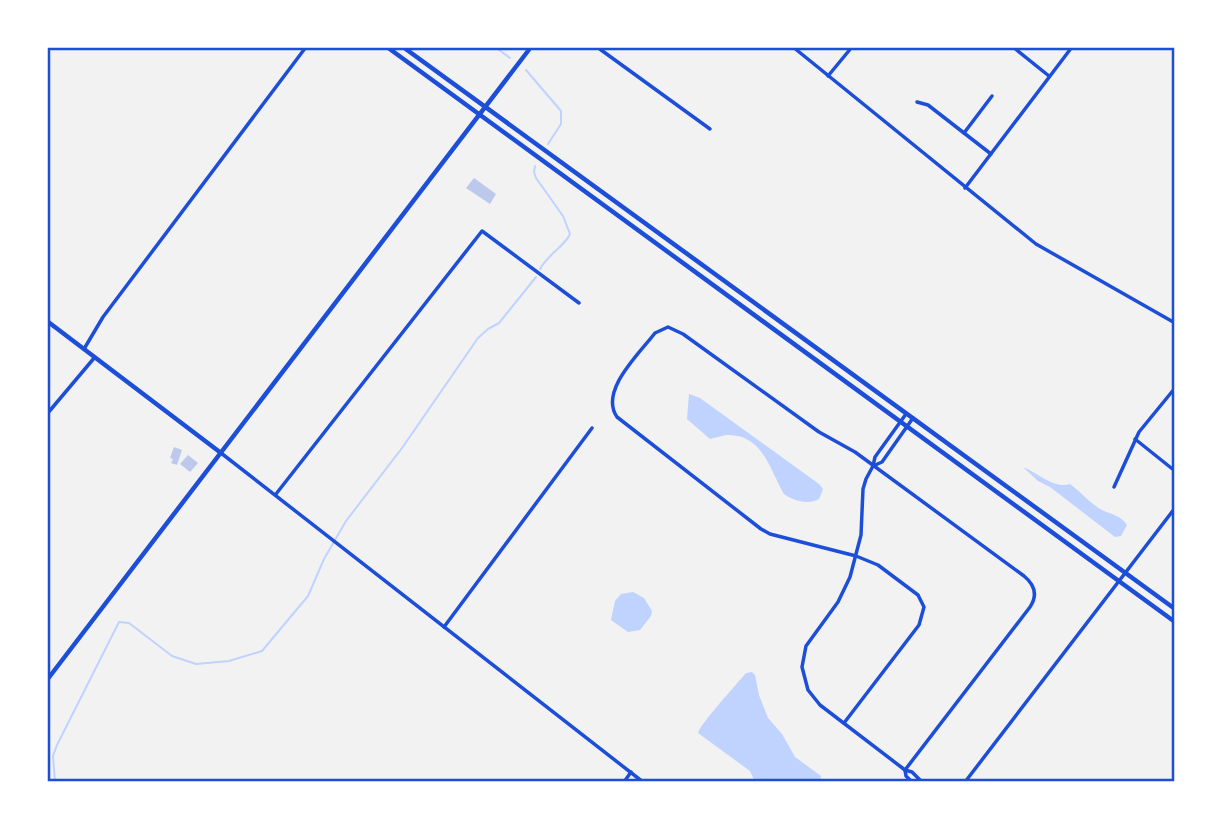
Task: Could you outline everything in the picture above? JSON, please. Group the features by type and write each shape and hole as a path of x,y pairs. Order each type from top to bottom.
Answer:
{"main road":[{"path":"387,47 1175,622"},
{"path":"403,47 1175,608"},
{"path":"47,680 531,47"},
{"path":"720,291 726,282"},
{"path":"47,321 221,453"}],"street":[{"path":"84,349 103,317 306,47"},
{"path":"597,47 710,129"},
{"path":"793,47 965,188 1048,252 1175,323"},
{"path":"828,76 852,47"},
{"path":"1013,47 1049,76"},
{"path":"965,188 1072,47"},
{"path":"964,133 992,96"},
{"path":"917,102 928,105 991,154"},
{"path":"276,494 482,231 579,303"},
{"path":"844,723 919,625 924,607 913,590 878,565 856,556 770,534 761,529 617,417 611,397 614,388 655,333 668,327 683,334 819,432 855,452 1030,581 1035,592 1030,607 905,770 906,776 912,782"},
{"path":"47,414 95,357"},
{"path":"1114,487 1135,439 1175,388"},
{"path":"906,413 875,457 863,489 862,527 856,556 843,593 811,638 803,655 804,678 808,690 820,705 922,782"},
{"path":"873,466 882,462 913,418"},
{"path":"444,626 592,428"},
{"path":"1135,439 1175,471"},
{"path":"221,453 643,782"},
{"path":"965,782 1175,508"},
{"path":"624,782 631,772"}],"water":[{"path":"689,394 700,398 819,484 823,489 819,499 801,501 784,494 764,455 749,440 726,435 710,439 687,419"},
{"path":"1023,467 1052,482 1070,484 1098,508 1122,519 1127,525 1121,536 1115,537"},
{"path":"633,592 644,598 652,611 640,630 628,632 611,620 615,601 621,594"},
{"path":"752,672 768,718 782,734 795,757 821,776 820,782 755,782 750,771 698,733 746,673"}],"building":[{"path":"474,178 496,194 490,204 466,188"},
{"path":"174,447 182,450 177,465 171,463 173,459 170,458"},
{"path":"188,455 198,463 190,472 180,464"}],"waterway":[{"path":"495,47 510,58"},
{"path":"526,70 561,111 561,124 548,144"},
{"path":"535,166 536,178 563,216 570,234 540,269"},
{"path":"55,782 53,756 57,745 119,622 129,623 172,656 196,664 229,661 262,651 308,596 324,559 346,521 402,448 478,338 499,323 536,277"}]}
